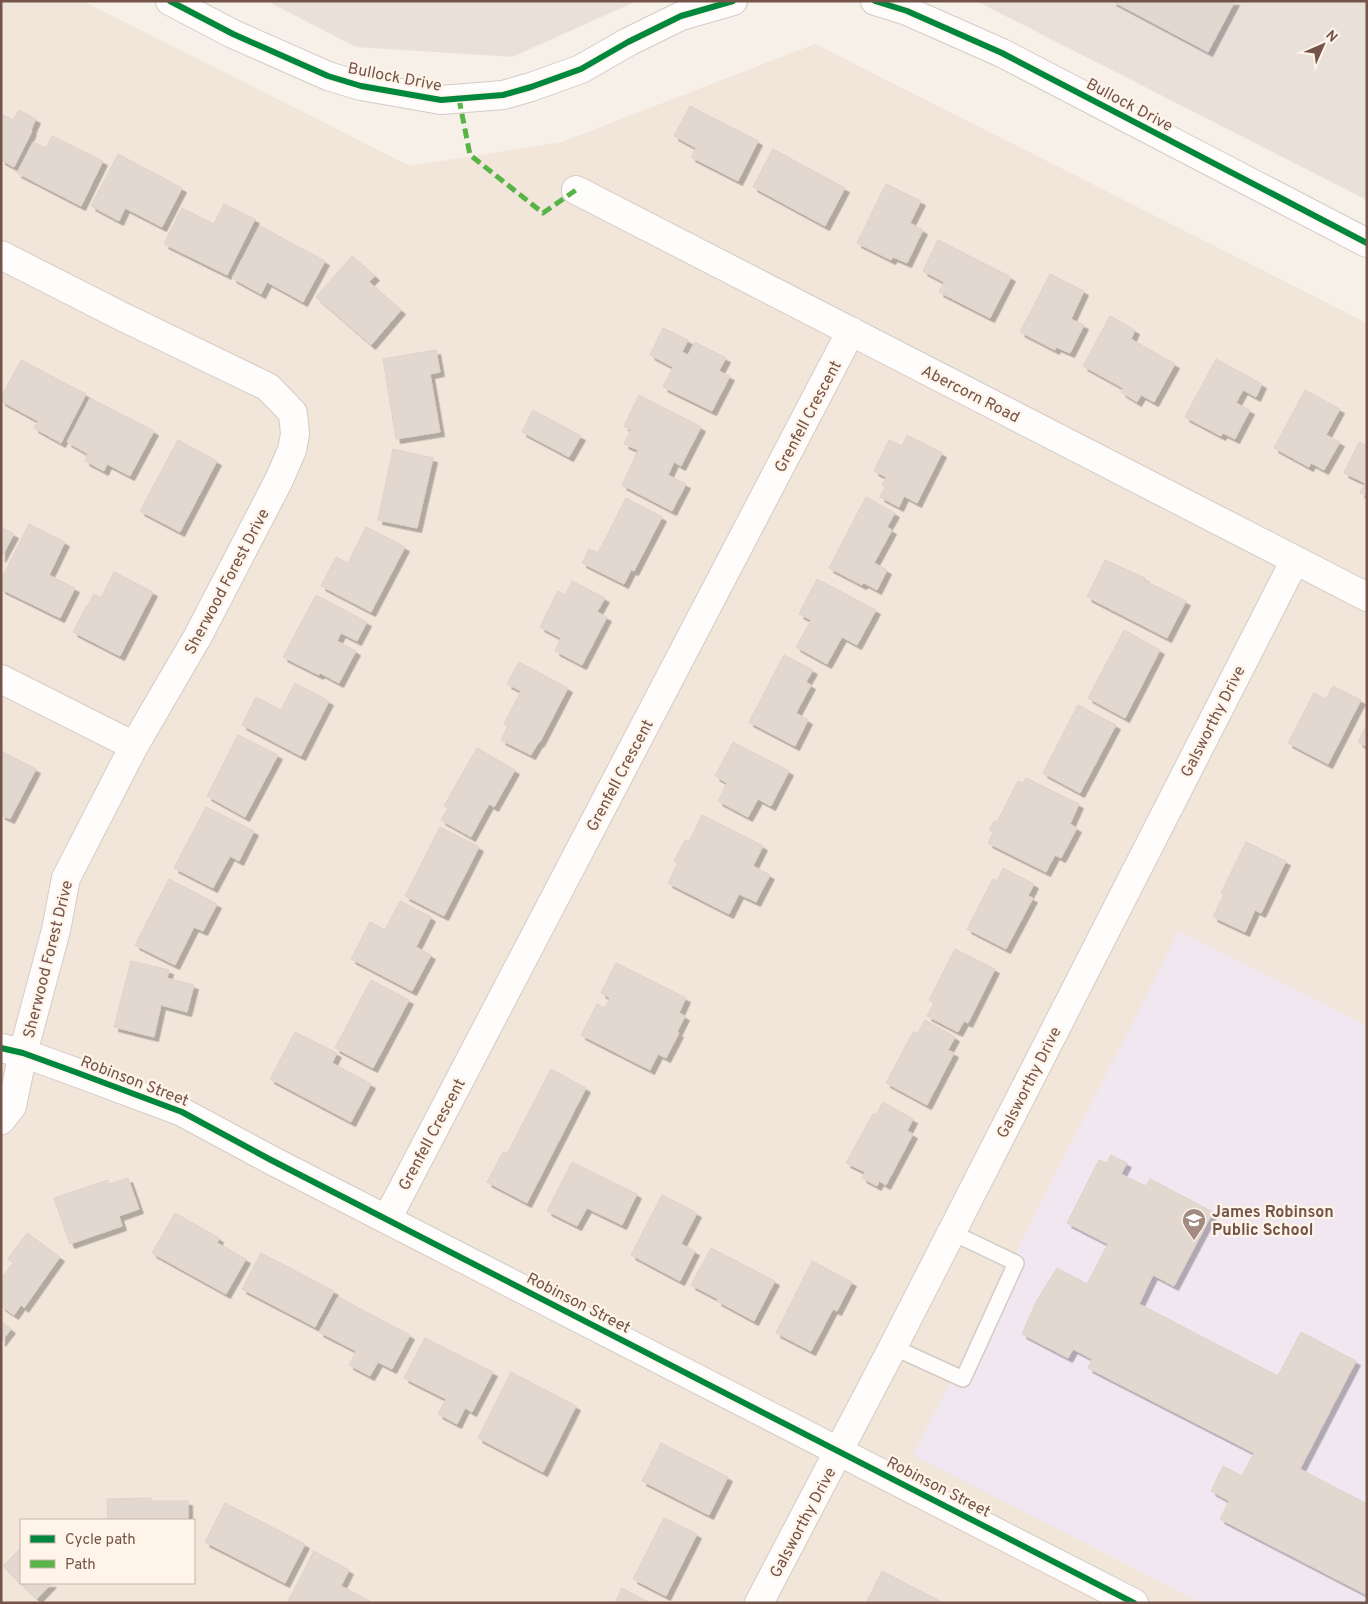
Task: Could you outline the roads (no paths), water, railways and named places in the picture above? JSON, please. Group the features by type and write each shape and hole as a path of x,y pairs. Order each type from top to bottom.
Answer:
{"street":[{"name":"Bullock Drive","path":"170,1 233,34 328,76 361,86 441,100 503,95 531,87 581,69 628,42 681,16 733,1"},
{"name":"Bullock Drive","path":"875,1 907,11 1002,53 1367,243"},
{"name":"Abercorn Road","path":"576,190 1367,597"},
{"name":"Sherwood Forest Drive","path":"1,255 121,316 268,387 293,413 295,434 292,450 279,480 198,636 134,746 66,878 54,939 12,1051 12,1106 1,1120"},
{"name":"Grenfell Crescent","path":"387,1219 851,331"},
{"name":"Galsworthy Drive","path":"759,1603 840,1451 1295,560"},
{"path":"1,679 134,746"},
{"name":"Robinson Street","path":"12,1051 182,1112 271,1160 1134,1603"}],"lane":[{"path":"893,1347 963,1379 1016,1263 951,1232"}],"place":[{"name":"James Robinson Public School","path":"1194,1241"}]}
